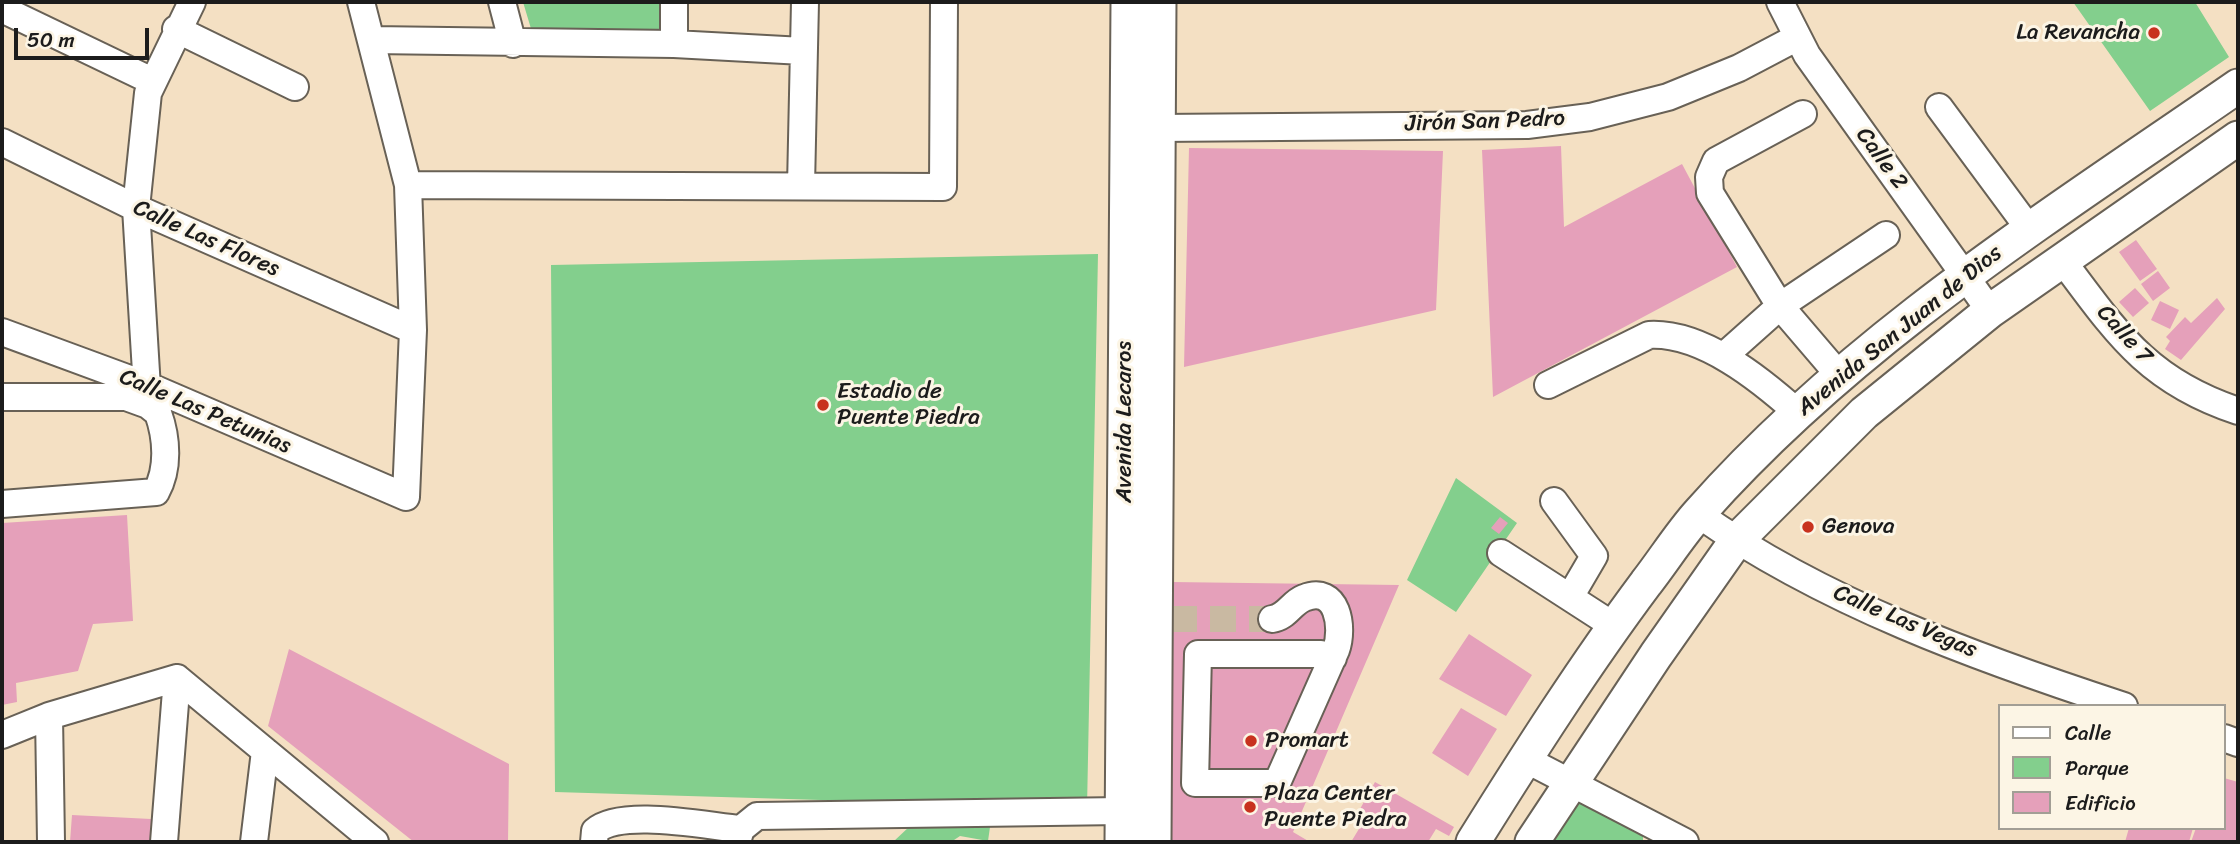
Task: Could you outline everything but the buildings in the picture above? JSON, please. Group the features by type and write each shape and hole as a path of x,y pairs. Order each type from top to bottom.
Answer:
{"main road":[{"name":"Avenida Lecaros","path":"1139,7 1158,128 1162,620 1154,842"},
{"name":"Avenida Lecaros","path":"1122,827 1139,7"},
{"name":"Avenida San Juan de Dios","path":"1474,842 1525,759 1614,626 1698,514 1798,413 1839,375 1965,276 2238,86"},
{"name":"Avenida San Juan de Dios","path":"1532,842 1736,541 1864,414 1990,311 2238,138"},
{"path":"2019,237 2034,279"}],"street":[{"path":"2,504 156,492 164,477 164,449 158,413 147,395 136,208 152,81 191,2"},
{"path":"361,2 408,185 413,330"},
{"path":"502,2 513,44"},
{"path":"674,2 674,44"},
{"path":"801,186 805,2"},
{"path":"408,185 943,187 944,2"},
{"name":"Calle 2","path":"1780,2 1796,38 1990,311"},
{"path":"2,9 152,81"},
{"path":"176,29 295,87"},
{"name":"Jirón San Pedro","path":"1158,128 1527,125 1590,117 1668,97 1739,68 1796,38"},
{"path":"372,40 513,44 674,44 803,51"},
{"path":"1939,107 2019,237"},
{"path":"1803,114 1716,161 1709,177 1710,193 1780,306 1839,375"},
{"name":"Calle Las Flores","path":"2,142 136,208 413,330"},
{"path":"1725,355 1780,306 1886,235"},
{"name":"Calle 7","path":"2062,260 2121,339 2136,354 2171,379 2238,411"},
{"name":"Calle Las Petunias","path":"2,332 147,395 406,497 413,330"},
{"path":"1548,385 1649,335 1661,334 1725,355 1798,413"},
{"path":"2,397 147,395"},
{"path":"1554,501 1594,556 1570,597"},
{"name":"Calle Las Vegas","path":"1698,514 1736,541 1870,612 2119,704"},
{"path":"1501,553 1614,626"},
{"path":"1272,619 1282,617 1302,598 1320,597 1338,613 1341,635 1334,654 1277,783 1195,783 1198,654 1334,654"},
{"path":"2,735 48,716 177,678"},
{"path":"177,678 375,842"},
{"path":"164,842 177,678"},
{"path":"48,716 51,842"},
{"path":"254,842 265,751"},
{"path":"1525,759 1685,842"},
{"path":"594,842 595,831 603,824 626,819 739,835 757,816 1122,827"}],"green space":[{"path":"523,2 662,2 663,33 532,32"},
{"name":"La Revancha","path":"2073,2 2195,2 2229,57 2150,111"},
{"name":"Estadio de Puente Piedra","path":"1098,254 1087,808 555,792 551,265"},
{"path":"1456,478 1517,523 1456,612 1407,580"},
{"path":"1574,799 1643,835 1643,842 1550,842"},
{"path":"910,826 990,827 988,841 960,836 951,842 893,842"}],"tunnel":[{"path":"1171,619 1272,619"}],"place":[{"name":"La Revancha","path":"2154,33"},
{"name":"Estadio de Puente Piedra","path":"823,405"},
{"name":"Genova","path":"1808,527"},
{"name":"Promart","path":"1251,741"},
{"name":"Plaza Center Puente Piedra","path":"1250,807"}]}
